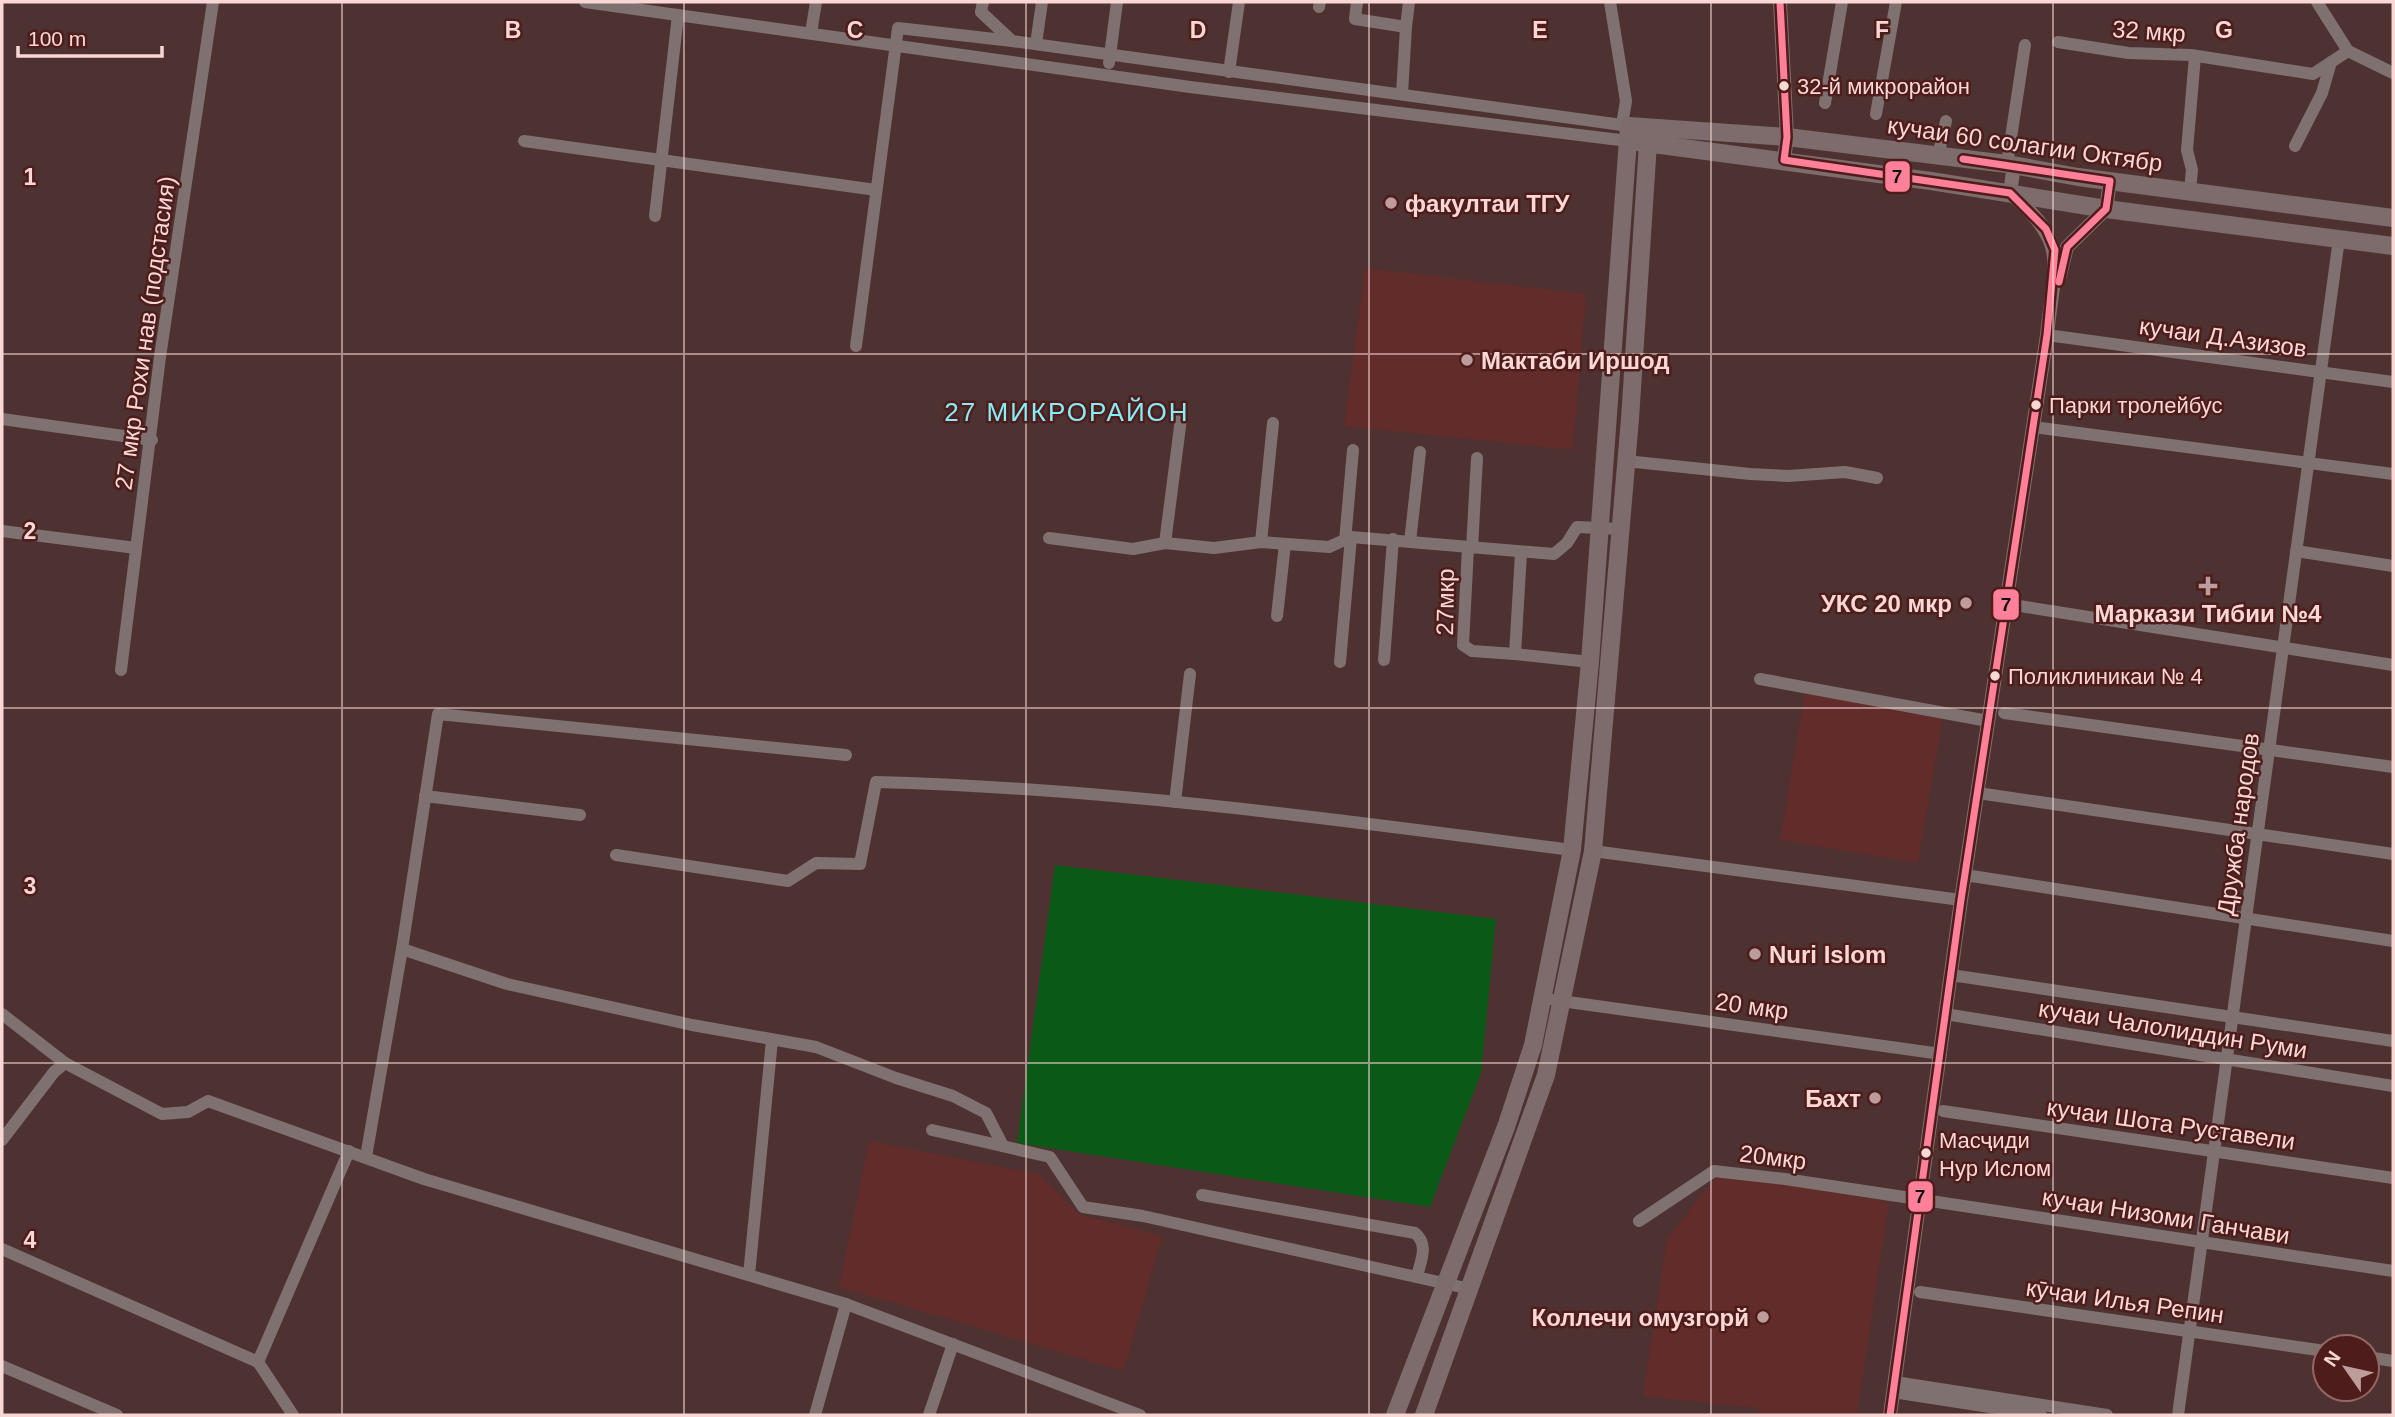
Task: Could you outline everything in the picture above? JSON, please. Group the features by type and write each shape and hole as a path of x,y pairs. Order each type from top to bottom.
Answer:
{"highway":[{"path":"1395,1415 1447,1283 1533,1045 1572,850 1590,662 1626,131 1784,160 2106,209 2393,246"},
{"path":"1424,1415 1546,1075 1593,851 1626,461 1649,136"},
{"name":"кучаи 60 солагии Октябр","path":"1649,136 1787,138 1938,156 2010,160 2110,181 2393,218"},
{"path":"2265,229 2258,213 2268,200"},
{"path":"2329,209 2337,224 2334,238"}],"main road":[{"path":"1780,2 1787,138 1784,160"},
{"path":"1890,1415 1923,1201 1939,1054 1978,793 1985,721 2007,604 2047,335 2055,250 2053,241 2031,211 2010,193 2010,160"},
{"path":"2047,335 2067,247 2106,209 2110,181"}],"street":[{"name":"27 мкр Рохи нав (подстасия)","path":"121,670 152,440 160,357 213,2"},
{"path":"585,2 1519,128 1626,131"},
{"path":"811,33 816,2"},
{"path":"983,2 981,12 1012,41"},
{"path":"1036,44 1042,2"},
{"path":"1108,74 1117,2"},
{"path":"1229,72 1239,2"},
{"path":"1357,2 1355,19 1406,27"},
{"path":"1402,94 1409,2"},
{"path":"1610,2 1626,101 1626,131"},
{"path":"1825,103 1842,2"},
{"path":"1876,114 1896,2"},
{"path":"2317,2 2348,51 2393,73"},
{"path":"655,216 678,15"},
{"path":"856,346 898,29 1036,44 1465,102 1522,110 1626,131"},
{"name":"32 мкр","path":"2058,42 2128,53 2195,55 2314,74 2348,51"},
{"path":"2010,160 2025,46"},
{"path":"2190,190 2192,170 2187,150 2195,55"},
{"path":"2295,146 2322,93 2331,62"},
{"path":"1461,120 1465,102"},
{"path":"1519,128 1522,110"},
{"path":"1938,156 1946,121"},
{"path":"524,141 876,190"},
{"name":"Дружба народов","path":"2178,1415 2321,372 2334,238"},
{"name":"кучаи Д.Азизов","path":"2047,335 2393,382"},
{"path":"2,419 152,440"},
{"path":"1165,543 1181,419"},
{"path":"1261,542 1273,423"},
{"path":"2033,427 2393,474"},
{"path":"1340,662 1353,450"},
{"name":"27мкр","path":"1410,542 1420,452"},
{"name":"27мкр","path":"1477,458 1460,638 1462,645 1472,651 1590,662"},
{"path":"1626,461 1750,474 1788,476 1845,472 1877,478"},
{"path":"1598,526 1620,529"},
{"name":"27мкр","path":"1049,538 1133,549 1165,543 1214,548 1261,542 1329,547 1348,539 1393,539 1554,554 1567,543 1577,527 1598,526"},
{"path":"2,531 136,548"},
{"path":"1384,660 1393,539"},
{"path":"1277,616 1285,544"},
{"path":"2296,551 2393,566"},
{"path":"1515,654 1521,553"},
{"path":"2007,604 2393,665"},
{"path":"1175,802 1190,674"},
{"path":"1760,679 1985,721"},
{"path":"366,1157 402,949 438,713 846,755"},
{"path":"2004,713 2393,767"},
{"path":"616,855 788,881 816,863 860,864 876,782 1045,789 1572,850"},
{"path":"1978,793 2393,854"},
{"path":"425,796 580,816"},
{"path":"1593,851 1961,900"},
{"path":"1965,875 2393,941"},
{"path":"402,949 507,984 816,1047 896,1079 953,1096 986,1113 1003,1146"},
{"name":"кучаи Чалолиддин Руми","path":"1951,975 2393,1041"},
{"name":"20 мкр","path":"1542,996 1563,1003 1939,1054"},
{"path":"2,1014 65,1063 162,1114 188,1112 208,1101 424,1178 846,1304 1140,1415"},
{"name":"кучаи Чалолиддин Руми","path":"1945,1014 2393,1086"},
{"path":"749,1275 772,1040"},
{"path":"2,1139 54,1072 65,1063"},
{"name":"кучаи Шота Руставели","path":"1943,1111 2393,1178"},
{"path":"932,1129 1051,1157 1083,1207 1143,1216 1470,1289"},
{"path":"258,1362 349,1151"},
{"name":"20мкр","path":"1639,1221 1714,1171 1923,1201"},
{"path":"1202,1195 1415,1233 1423,1240 1424,1247 1417,1276"},
{"name":"кучаи Низоми Ганчави","path":"1923,1201 2393,1271"},
{"path":"2,1249 258,1362 293,1415"},
{"name":"кӯчаи Илья Репин","path":"1920,1292 2311,1349"},
{"path":"815,1415 846,1304"},
{"path":"929,1415 953,1344"},
{"path":"2,1366 117,1415"},
{"path":"1894,1387 2041,1415"},
{"path":"1894,1387 2107,1415"}],"shaded area":[{"name":"Мактаби Иршод","path":"1365,268 1586,294 1573,450 1344,426"},
{"path":"1805,692 1943,716 1918,863 1780,840"},
{"path":"869,1141 1039,1174 1079,1214 1162,1236 1124,1371 839,1287"},
{"name":"Коллечи омузгорй","path":"1718,1174 1889,1202 1857,1415 1761,1415 1757,1408 1643,1396 1667,1239"}],"green space":[{"path":"1055,865 1496,919 1481,1073 1430,1207 1017,1143"}],"transit line":[{"name":"7","path":"1780,2 1787,137 1784,160 2010,193 2046,229 2055,250 2047,335 1961,900 1890,1415"},
{"name":"7","path":"1963,159 2110,181 2106,209 2067,247 2059,282"}],"place":[{"name":"32-й микрорайон","path":"1784,86"},
{"name":"факултаи ТГУ","path":"1391,203"},
{"name":"Мактаби Иршод","path":"1467,360"},
{"name":"Парки тролейбус","path":"2036,405"},
{"name":"Маркази Тибии №4","path":"2208,586"},
{"name":"УКС 20 мкр","path":"1966,603"},
{"name":"Поликлиникаи № 4","path":"1995,676"},
{"name":"Nuri Islom","path":"1755,954"},
{"name":"Бахт","path":"1875,1098"},
{"name":"Масҷиди Нур Ислом","path":"1926,1153"},
{"name":"Коллечи омузгорй","path":"1763,1317"}],"district":[{"name":"27 МИКРОРАЙОН","path":"1067,412"}]}
